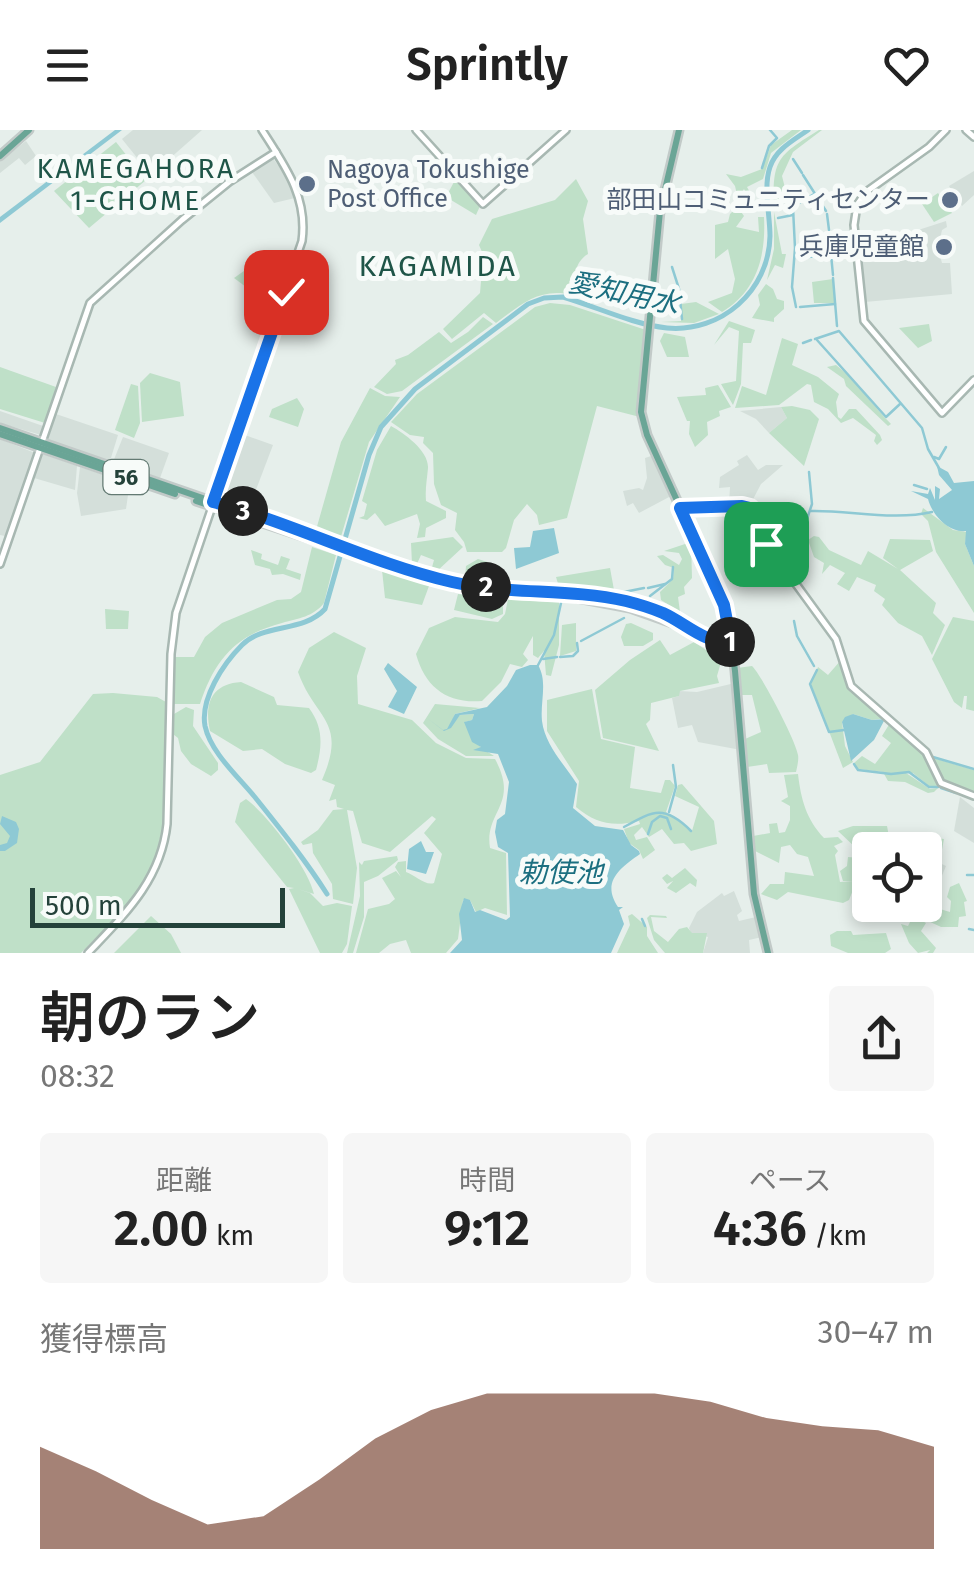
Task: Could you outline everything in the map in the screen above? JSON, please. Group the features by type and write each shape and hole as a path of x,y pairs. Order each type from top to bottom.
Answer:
{"main road":[{"path":"0,156 30,130"},
{"path":"680,130 660,208 642,421 724,605 732,643 754,894 768,953"},
{"name":"56","path":"0,431 436,580 468,587 628,602 664,614 702,637 732,643"},
{"name":"56","path":"212,504 250,513 343,549"}],"street":[{"path":"88,953 137,902 164,846 173,628 302,241 299,193 262,130"},
{"path":"416,130 483,204 566,130"},
{"path":"552,130 558,137"},
{"path":"946,130 929,148 871,187 857,205 854,225 860,304 869,329 942,413 974,380"},
{"path":"966,130 974,138"},
{"path":"0,564 90,303 182,220 229,182 276,152"},
{"path":"680,508 750,508 766,544 836,639 852,686 926,752 942,783 974,796"}],"shaded area":[{"path":"133,130 202,130 151,175 122,139"},
{"path":"26,141 36,156 25,165 19,158 0,173 0,161"},
{"path":"272,157 287,177 295,198 274,203 252,172"},
{"path":"974,171 974,195 962,206 949,186"},
{"path":"946,221 938,248 942,263 950,263 952,294 865,302 857,239 909,233"},
{"path":"781,407 787,418 769,433 756,419 740,411"},
{"path":"0,411 43,426 41,435 0,423"},
{"path":"56,414 118,435 110,461 48,440"},
{"path":"242,434 273,445 249,508 220,497"},
{"path":"123,437 169,453 160,478 113,462"},
{"path":"0,439 35,453 5,536 0,535"},
{"path":"43,454 77,466 75,490 34,478"},
{"path":"654,455 671,496 639,513 633,503 627,506 623,491 643,490 647,478 645,458"},
{"path":"747,455 758,470 766,465 783,465 761,484 750,505 729,504 730,487 719,488 720,477"},
{"path":"80,467 145,489 143,496 128,495 126,509 81,516 77,493"},
{"path":"735,683 741,750 698,742 692,725 678,728 672,698 679,696 679,691 697,692"},
{"path":"960,797 974,808 974,843 954,831"},
{"path":"734,891 742,911 737,915 739,921 756,917 762,937 749,940 750,953 703,953 708,937 691,933 689,928 697,912 722,893 724,896"}],"green space":[{"path":"792,130 801,130 771,153 763,179 747,187 752,196 749,199 744,189 738,199 726,174 741,177 762,169 771,145"},
{"path":"819,130 793,152 782,176 787,196 775,201 774,207 775,178 781,159"},
{"path":"116,142 146,180 89,228 54,191"},
{"path":"576,179 588,201 583,219 588,254 577,266 573,295 541,295 496,323 484,313 452,339 443,329 480,293 481,281 489,268 479,245 492,219 555,200"},
{"path":"455,180 480,206 476,215 446,197"},
{"path":"938,193 952,213 934,222 922,204"},
{"path":"735,209 744,216 736,227 759,232 758,217 764,217 763,245 751,283 722,312 708,302 732,293 735,279 728,249 715,259 715,225 728,222"},
{"path":"774,212 782,254 786,254 783,268 775,265 767,280 774,249"},
{"path":"251,266 257,278 254,293 234,278"},
{"path":"833,279 835,303 814,303 812,282"},
{"path":"766,284 777,299 784,301 784,309 774,322 752,318 760,305 758,295"},
{"path":"696,302 719,314 694,323 661,322 681,321 681,304"},
{"path":"550,303 570,305 646,330 640,417 597,406 567,518 539,525 537,515 527,504 514,520 502,552 467,552 455,530 457,513 441,505 434,484 433,453 423,443 424,437 410,435 391,422 417,394 535,307"},
{"path":"483,317 493,324 402,391 387,394 374,387 396,364 395,360 439,332 451,343"},
{"path":"729,321 755,330 751,343 743,343 741,384 733,405 721,384 736,381 739,331 729,327 714,345"},
{"path":"929,324 932,341 918,348 899,328"},
{"path":"664,333 685,337 689,357 667,357 660,341"},
{"path":"782,338 798,344 792,365 818,377 839,394 838,417 841,419 849,409 856,409 880,435 882,440 877,445 876,435 853,418 841,423 828,409 814,402 811,385 779,405 735,408 742,386 766,395"},
{"path":"836,365 891,424 888,426 846,386 844,379 827,367"},
{"path":"0,367 56,387 45,423 0,409"},
{"path":"150,373 180,382 184,416 142,422 140,383"},
{"path":"131,384 138,386 140,423 134,438 115,430"},
{"path":"718,385 731,407 707,422 708,435 695,447 689,434 690,421 677,397 706,395 705,388"},
{"path":"370,388 385,396 400,397 369,442 340,540 316,530 341,442"},
{"path":"297,398 304,409 298,427 269,417 272,409"},
{"path":"781,407 810,410 819,419 804,466 769,433 787,418"},
{"path":"391,426 424,455 428,468 426,501 446,511 446,518 426,528 425,537 417,538 417,514 385,526 375,513 367,520 359,518 364,516 367,504 362,501 377,450"},
{"path":"923,508 953,530 967,532 965,544 974,566 974,613 936,552 928,521 921,514"},
{"path":"814,536 829,550 861,565 868,551 898,569 883,558 890,539 930,540 933,551 900,570 936,603 933,613 945,625 932,655 922,636 898,623 882,605 885,599 874,591 876,585 857,577 849,591 837,584 845,573 830,565 822,574 824,563 814,557 808,540"},
{"path":"453,537 463,547 436,572 431,571 434,560 421,555 416,566 412,564 411,543"},
{"path":"691,542 692,578 684,587 685,594 678,597 680,612 661,600 660,592 673,579 674,568 657,556 663,555 679,565 679,553 664,551"},
{"path":"312,547 336,555 320,608 252,634 220,662 200,704 174,704 175,657 194,657 205,637 222,623 301,592"},
{"path":"251,550 262,554 261,559 278,565 281,556 290,559 286,569 301,574 300,580 272,575 270,569 255,565"},
{"path":"478,559 500,566 505,580 495,583 465,578 466,566"},
{"path":"610,568 614,590 559,587 556,577"},
{"path":"382,570 429,586 422,605 385,598"},
{"path":"458,594 503,599 503,614 492,619 454,610"},
{"path":"508,599 559,600 559,645 551,676 546,675 544,651 538,658 533,655 533,636 523,654 528,660 522,667 510,664 501,682 482,701 458,700 439,691 425,676 416,654 429,628 455,617 498,622 505,614"},
{"path":"105,609 129,611 128,629 106,629"},
{"path":"953,617 974,621 974,711 966,709 967,696 962,708 954,702 932,659"},
{"path":"576,623 576,651 560,656 562,625"},
{"path":"626,624 653,633 653,640 643,646 624,646 621,637"},
{"path":"334,632 366,648 357,676 358,704 412,720 436,743 466,758 495,759 502,775 503,798 492,825 490,848 506,853 507,915 485,908 476,912 470,900 463,900 458,939 446,953 411,953 406,940 390,944 379,953 356,953 368,909 395,899 382,878 396,871 401,877 395,867 398,862 406,861 406,872 434,883 442,854 424,833 436,819 432,816 390,852 362,843 353,811 347,810 357,868 353,904 333,899 332,884 313,853 312,843 301,842 318,830 333,810 344,809 337,807 336,799 329,801 335,785 322,780 332,745 330,732 298,672 309,648"},
{"path":"660,640 670,655 694,642 718,658 719,683 680,691 679,696 651,703 646,724 659,751 603,738 595,690"},
{"path":"841,660 852,690 887,718 872,720 853,714 842,722 845,746 853,762 843,768 811,684 818,667 828,675"},
{"path":"752,666 791,736 798,757 796,772 769,773 767,764 747,767 745,739 761,732 752,695 740,695 737,668"},
{"path":"241,682 274,697 277,705 309,708 320,738 316,770 311,773 285,764 262,749 243,751 210,731 208,712 212,697 223,687"},
{"path":"592,689 601,739 635,747 630,788 661,793 665,780 670,780 675,786 666,812 692,831 699,807 675,796 682,784 714,821 717,844 691,851 684,843 674,844 662,829 649,837 642,827 634,835 636,840 647,837 655,850 643,859 629,843 624,829 640,824 639,821 605,823 576,807 579,781 547,731 547,700"},
{"path":"93,694 157,697 166,702 165,796 153,865 130,903 81,953 0,953 0,775 40,762"},
{"path":"435,704 480,708 455,714 449,728 460,715 474,714 472,720 465,722 468,729 477,744 494,756 466,756 438,739 423,723"},
{"path":"186,707 194,710 193,726 218,763 218,770 211,776 191,764 173,734 174,714"},
{"path":"890,723 925,756 938,787 906,773 930,789 938,788 934,792 888,781 883,772 858,769 854,763 862,756 875,764 891,743 882,736"},
{"path":"930,757 974,770 974,794 943,782"},
{"path":"798,774 809,816 824,838 838,837 843,842 834,846 838,851 835,855 840,882 852,881 852,892 843,903 788,892 777,900 761,894 770,884 784,884 785,872 814,876 808,857 797,854 790,845 781,847 779,863 755,851 753,836 770,833 769,824 777,823 779,833 785,832 790,820 790,806 781,801 788,797 784,775"},
{"path":"246,799 286,843 314,894 298,889 310,893 323,906 352,906 347,944 342,953 320,953 289,889 294,888 287,887 235,822 240,803"},
{"path":"853,826 887,826 888,832 852,832 852,844 838,831"},
{"path":"397,856 398,860 378,876 364,882 364,917 353,953 347,953 360,896 359,862 362,865 364,861"},
{"path":"848,857 852,857 852,881 843,881 840,871 847,866"},
{"path":"685,868 697,880 696,887 690,883 676,893 667,888 673,881 667,884 662,878 667,874 672,878"},
{"path":"959,883 967,901 966,916 959,917 958,927 941,927 930,922 942,922 942,910 950,912 950,887"},
{"path":"632,914 647,927 647,936 658,953 617,953 630,925 628,916"},
{"path":"650,915 666,916 651,917 654,931 668,942 679,929 687,927 692,933 707,933 703,953 665,953 654,940 647,918"},
{"path":"151,916 171,934 181,953 114,953"},
{"path":"910,922 926,923 921,931 936,948 933,953 918,953 901,924 908,926"},
{"path":"851,931 853,935 886,933 891,949 885,953 848,953 831,946 830,935"}],"water":[{"path":"115,130 122,130 0,223 0,217"},
{"path":"937,466 948,472 954,483 974,481 974,566 965,544 966,531 948,526 937,517 928,499 911,491 928,494 930,488 935,500 935,486 940,489 939,499 952,490 939,475"},
{"path":"554,528 559,553 516,569 514,548 530,547 533,531"},
{"path":"388,663 417,687 404,714 388,707 397,691 384,669"},
{"name":"勅使池","path":"538,665 543,678 542,721 547,738 577,784 573,808 595,826 623,830 640,854 620,870 612,883 613,898 618,907 623,907 619,910 624,924 611,953 450,953 462,940 459,914 464,898 470,900 475,912 480,910 506,920 510,917 508,853 498,847 495,832 497,820 505,814 509,782 498,754 473,750 481,747 472,742 464,722 472,720 474,714 460,715 451,728 444,731 427,718 447,729 455,714 487,707 516,670"},
{"path":"853,714 885,719 874,740 851,761 842,722"},
{"path":"2,816 16,822 19,829 17,843 5,851 0,851 0,845 7,843 10,836 0,824"},
{"path":"421,841 426,852 434,852 426,874 407,869 409,849"}],"waterway":[{"path":"762,168 769,146 777,138 770,130"},
{"name":"愛知用水","path":"327,894 208,736 206,705 221,672 251,638 306,622 325,609 369,455 381,427 415,389 528,304 563,297 667,328 706,323 738,304 751,291 768,256 770,167 781,150 808,130"},
{"path":"793,159 802,173"},
{"path":"803,175 826,211"},
{"path":"794,206 814,194"},
{"path":"793,208 792,287 796,307"},
{"path":"827,214 829,230"},
{"path":"778,218 793,215"},
{"path":"829,234 833,275"},
{"path":"798,258 829,255"},
{"path":"672,267 682,319"},
{"path":"833,278 837,326"},
{"path":"800,307 835,304"},
{"path":"815,339 839,331 922,428 939,468"},
{"path":"803,343 811,340"},
{"path":"817,340 886,417 900,404"},
{"path":"934,457 939,459 946,447"},
{"path":"806,522 812,504 809,472"},
{"path":"914,485 927,489"},
{"path":"811,511 887,515 932,512"},
{"path":"650,596 672,579 673,567"},
{"path":"648,588 665,584"},
{"path":"619,593 644,588"},
{"path":"537,667 554,635 561,603"},
{"path":"581,641 624,618"},
{"path":"794,621 797,636 814,666"},
{"path":"560,657 573,656 578,651 577,643"},
{"path":"543,659 557,657"},
{"path":"817,670 810,684 829,732 844,730"},
{"path":"933,757 974,769"},
{"path":"854,764 858,770 909,772 929,787 938,787"},
{"path":"669,812 676,787 673,765"},
{"path":"941,788 956,793"},
{"path":"961,794 974,799"},
{"path":"624,827 658,813 673,817 691,831"},
{"path":"648,834 652,822 660,816 667,818 671,829"},
{"path":"967,875 974,875"},
{"path":"642,919 645,926"},
{"path":"969,929 974,930"}],"place":[{"name":"Nagoya Tokushige Post Office","path":"307,184"},
{"name":"部田山コミュニティセンター","path":"950,200"},
{"name":"兵庫児童館","path":"944,247"}],"district":[{"name":"KAMEGAHORA 1-CHOME","path":"136,184"},
{"name":"KAGAMIDA","path":"438,266"}],"route":[{"path":"286,292 213,502 436,578 481,587 628,602 664,614 702,637 725,642 731,642 724,605 680,508 750,508 766,544"}]}
